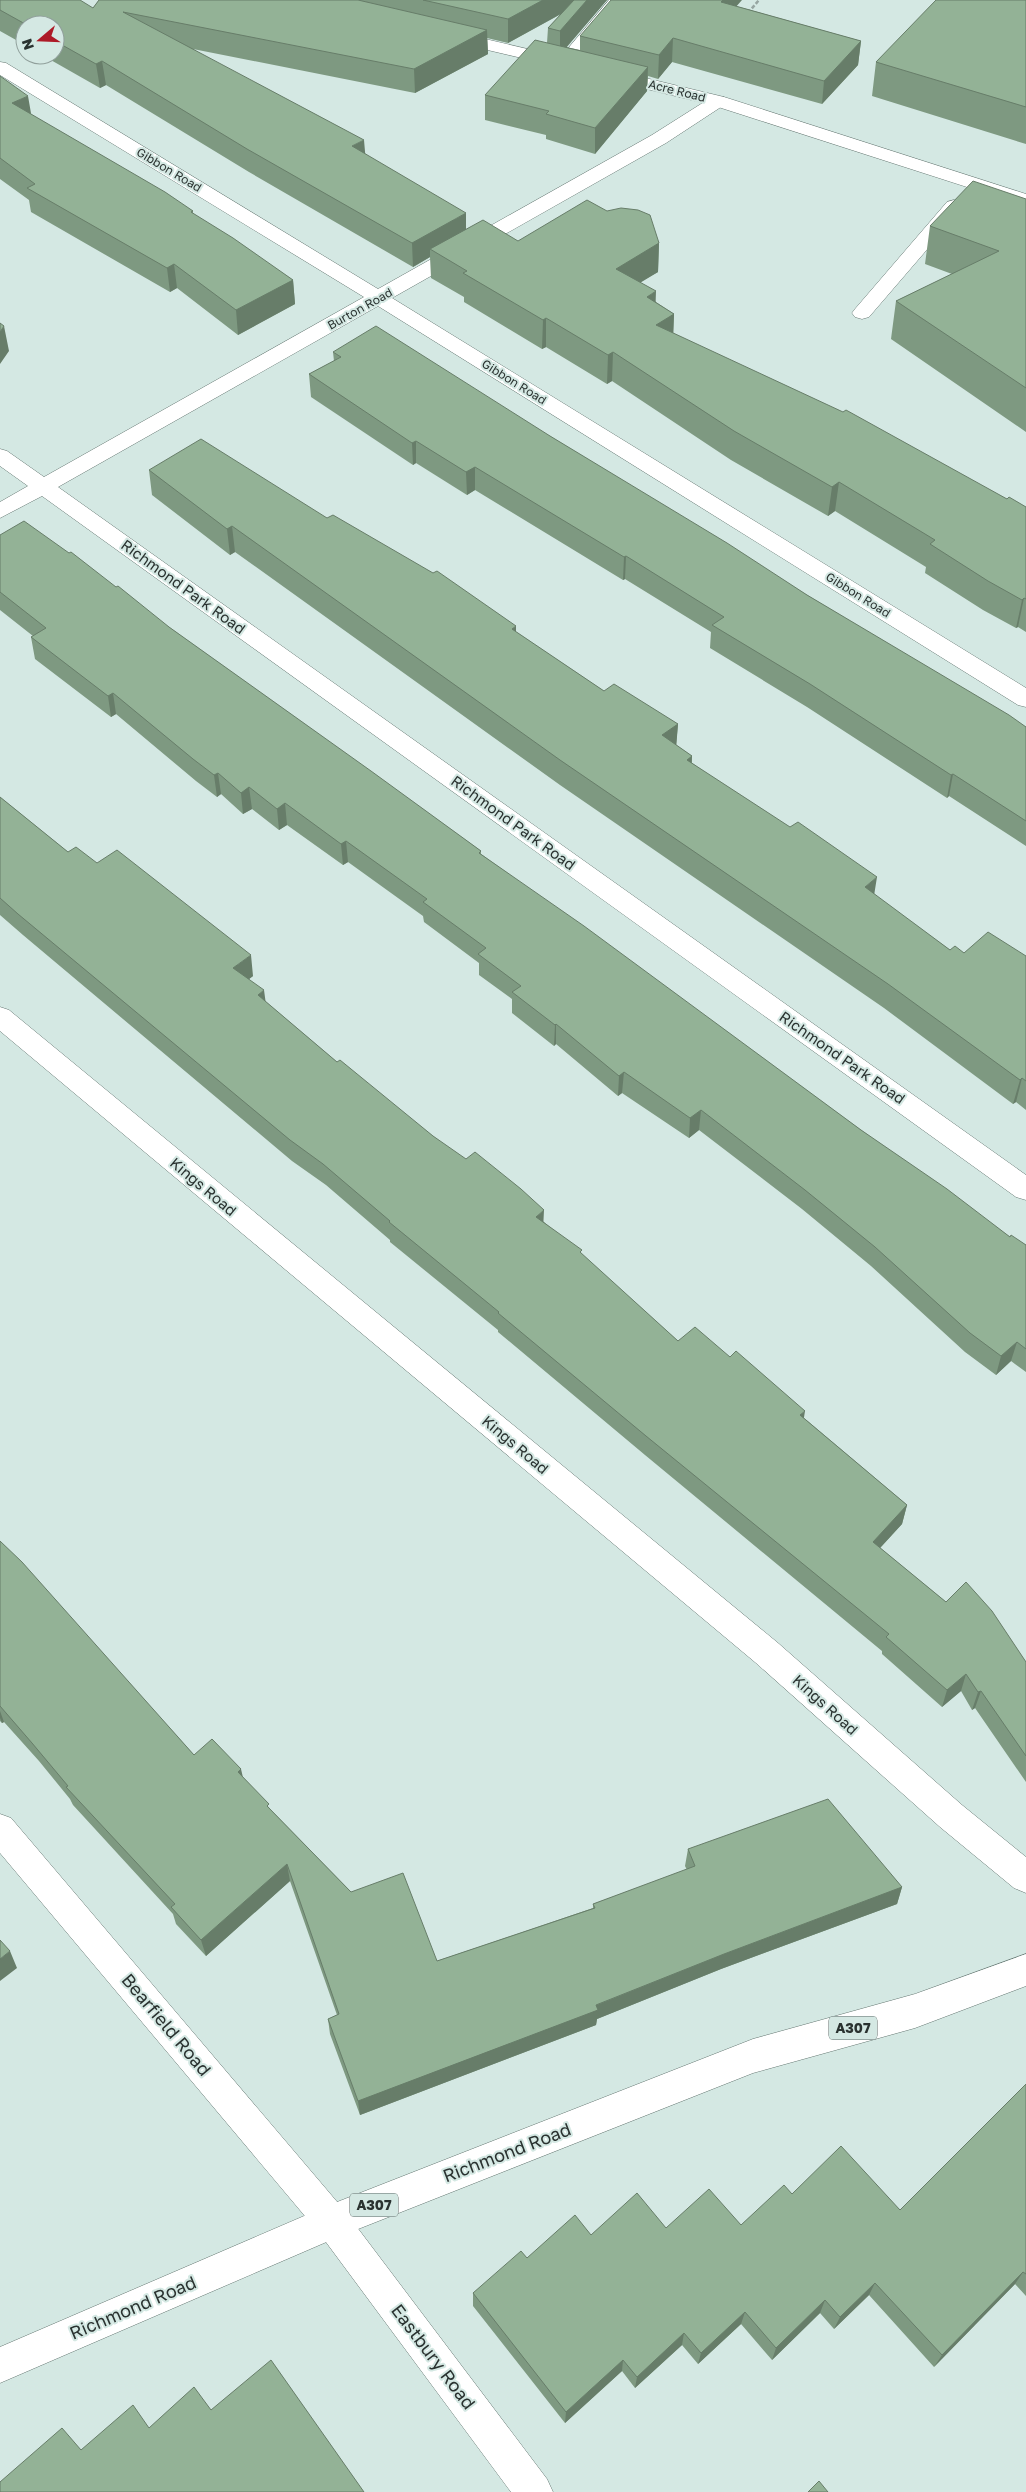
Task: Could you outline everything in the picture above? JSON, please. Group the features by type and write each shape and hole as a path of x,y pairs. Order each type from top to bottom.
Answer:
{"street":[{"path":"565,63 618,0"},
{"name":"Acre Road","path":"430,32 587,68 718,101 1026,200"},
{"name":"Gibbon Road","path":"0,67 1026,699"},
{"name":"Burton Road","path":"0,511 659,139 718,101"},
{"path":"862,313 974,183"},
{"name":"Richmond Park Road","path":"0,456 1026,1189"},
{"name":"Kings Road","path":"0,1017 767,1653 951,1816 1026,1877"},
{"name":"Bearfield Road","path":"0,1829 332,2222"},
{"name":"Richmond Road","path":"0,2365 332,2222 754,2056 915,2011 1026,1970"},
{"name":"Eastbury Road","path":"332,2222 534,2492"}],"path":[{"path":"747,14 759,0"}],"building":[{"path":"0,0 80,0 93,8 99,0 358,0 487,30 414,69 123,12 364,140 352,146 466,213 412,243 247,149 102,61 96,64 65,47 65,15 15,15 15,18 0,10"},
{"path":"423,0 543,0 508,19"},
{"path":"574,0 587,0 560,31 548,28"},
{"path":"611,0 723,0 721,2 861,41 824,81 673,38 659,55 580,36"},
{"path":"936,0 1026,0 1026,107 876,62"},
{"path":"535,40 648,67 595,128 546,114 549,111 485,95"},
{"path":"0,76 28,96 12,103 165,192 193,211 191,212 233,238 293,280 236,310 174,264 167,268 27,188 35,184 0,158"},
{"path":"973,181 1026,199 1026,388 896,301 999,251 930,226"},
{"path":"587,200 607,211 621,208 638,210 650,215 659,243 616,269 656,291 647,297 674,314 656,325 843,412 846,410 1007,499 1009,497 1026,507 1026,599 1022,600 988,581 930,544 935,540 839,482 832,487 734,431 613,352 608,355 546,318 543,320 463,273 467,271 430,249 483,220 518,241"},
{"path":"0,323 4,326 0,332"},
{"path":"376,326 550,436 727,543 807,595 1009,715 1026,727 1026,821 810,684 712,625 724,617 626,556 624,557 475,467 466,472 416,441 412,443 309,374 341,357 333,352"},
{"path":"201,439 327,518 333,515 433,573 437,571 516,626 512,629 604,691 614,684 678,724 662,735 692,756 687,760 790,827 798,822 877,877 865,887 950,950 955,946 964,953 988,932 1026,956 1026,1081 1022,1078 1020,1080 888,984 560,760 232,526 227,529 149,470"},
{"path":"24,521 69,553 71,552 116,587 118,586 169,627 371,771 481,851 479,853 584,926 861,1130 947,1189 1010,1237 1011,1235 1026,1245 1026,1349 1017,1342 1001,1356 970,1333 875,1247 701,1110 690,1118 624,1072 619,1076 556,1024 512,992 521,986 478,954 486,948 423,902 427,899 346,841 341,844 285,803 277,809 249,787 241,793 218,773 214,775 193,759 113,693 108,696 31,637 46,628 0,592 0,535"},
{"path":"0,797 68,852 76,847 97,863 117,850 251,955 233,968 264,990 258,995 337,1062 340,1060 433,1136 466,1159 475,1152 521,1189 544,1210 536,1217 582,1250 580,1252 678,1341 695,1327 730,1357 736,1351 805,1411 800,1415 907,1505 873,1542 946,1602 966,1582 992,1611 1026,1662 1026,1756 981,1691 978,1692 966,1674 947,1690 886,1637 889,1634 646,1436 389,1222 323,1164 290,1140 0,898"},
{"path":"0,1541 22,1562 194,1755 212,1739 241,1769 238,1772 269,1804 267,1806 351,1892 403,1873 437,1961 595,1908 593,1904 695,1866 688,1849 828,1799 902,1887 724,1954 596,2005 598,2010 358,2101 328,2019 339,2014 287,1864 201,1940 171,1907 175,1904 66,1787 68,1786 0,1706"},
{"path":"0,1940 10,1951 0,1959"},
{"path":"1026,2084 1026,2274 1023,2272 942,2355 875,2283 840,2317 825,2300 776,2348 745,2312 701,2353 684,2333 637,2377 623,2360 566,2412 473,2293 521,2251 527,2258 575,2215 591,2235 637,2193 666,2228 709,2189 741,2225 784,2185 792,2194 841,2146 900,2210"},
{"path":"271,2360 364,2492 0,2492 0,2482 62,2428 81,2450 133,2405 149,2428 194,2387 211,2410"},
{"path":"819,2481 828,2492 808,2492"}]}
